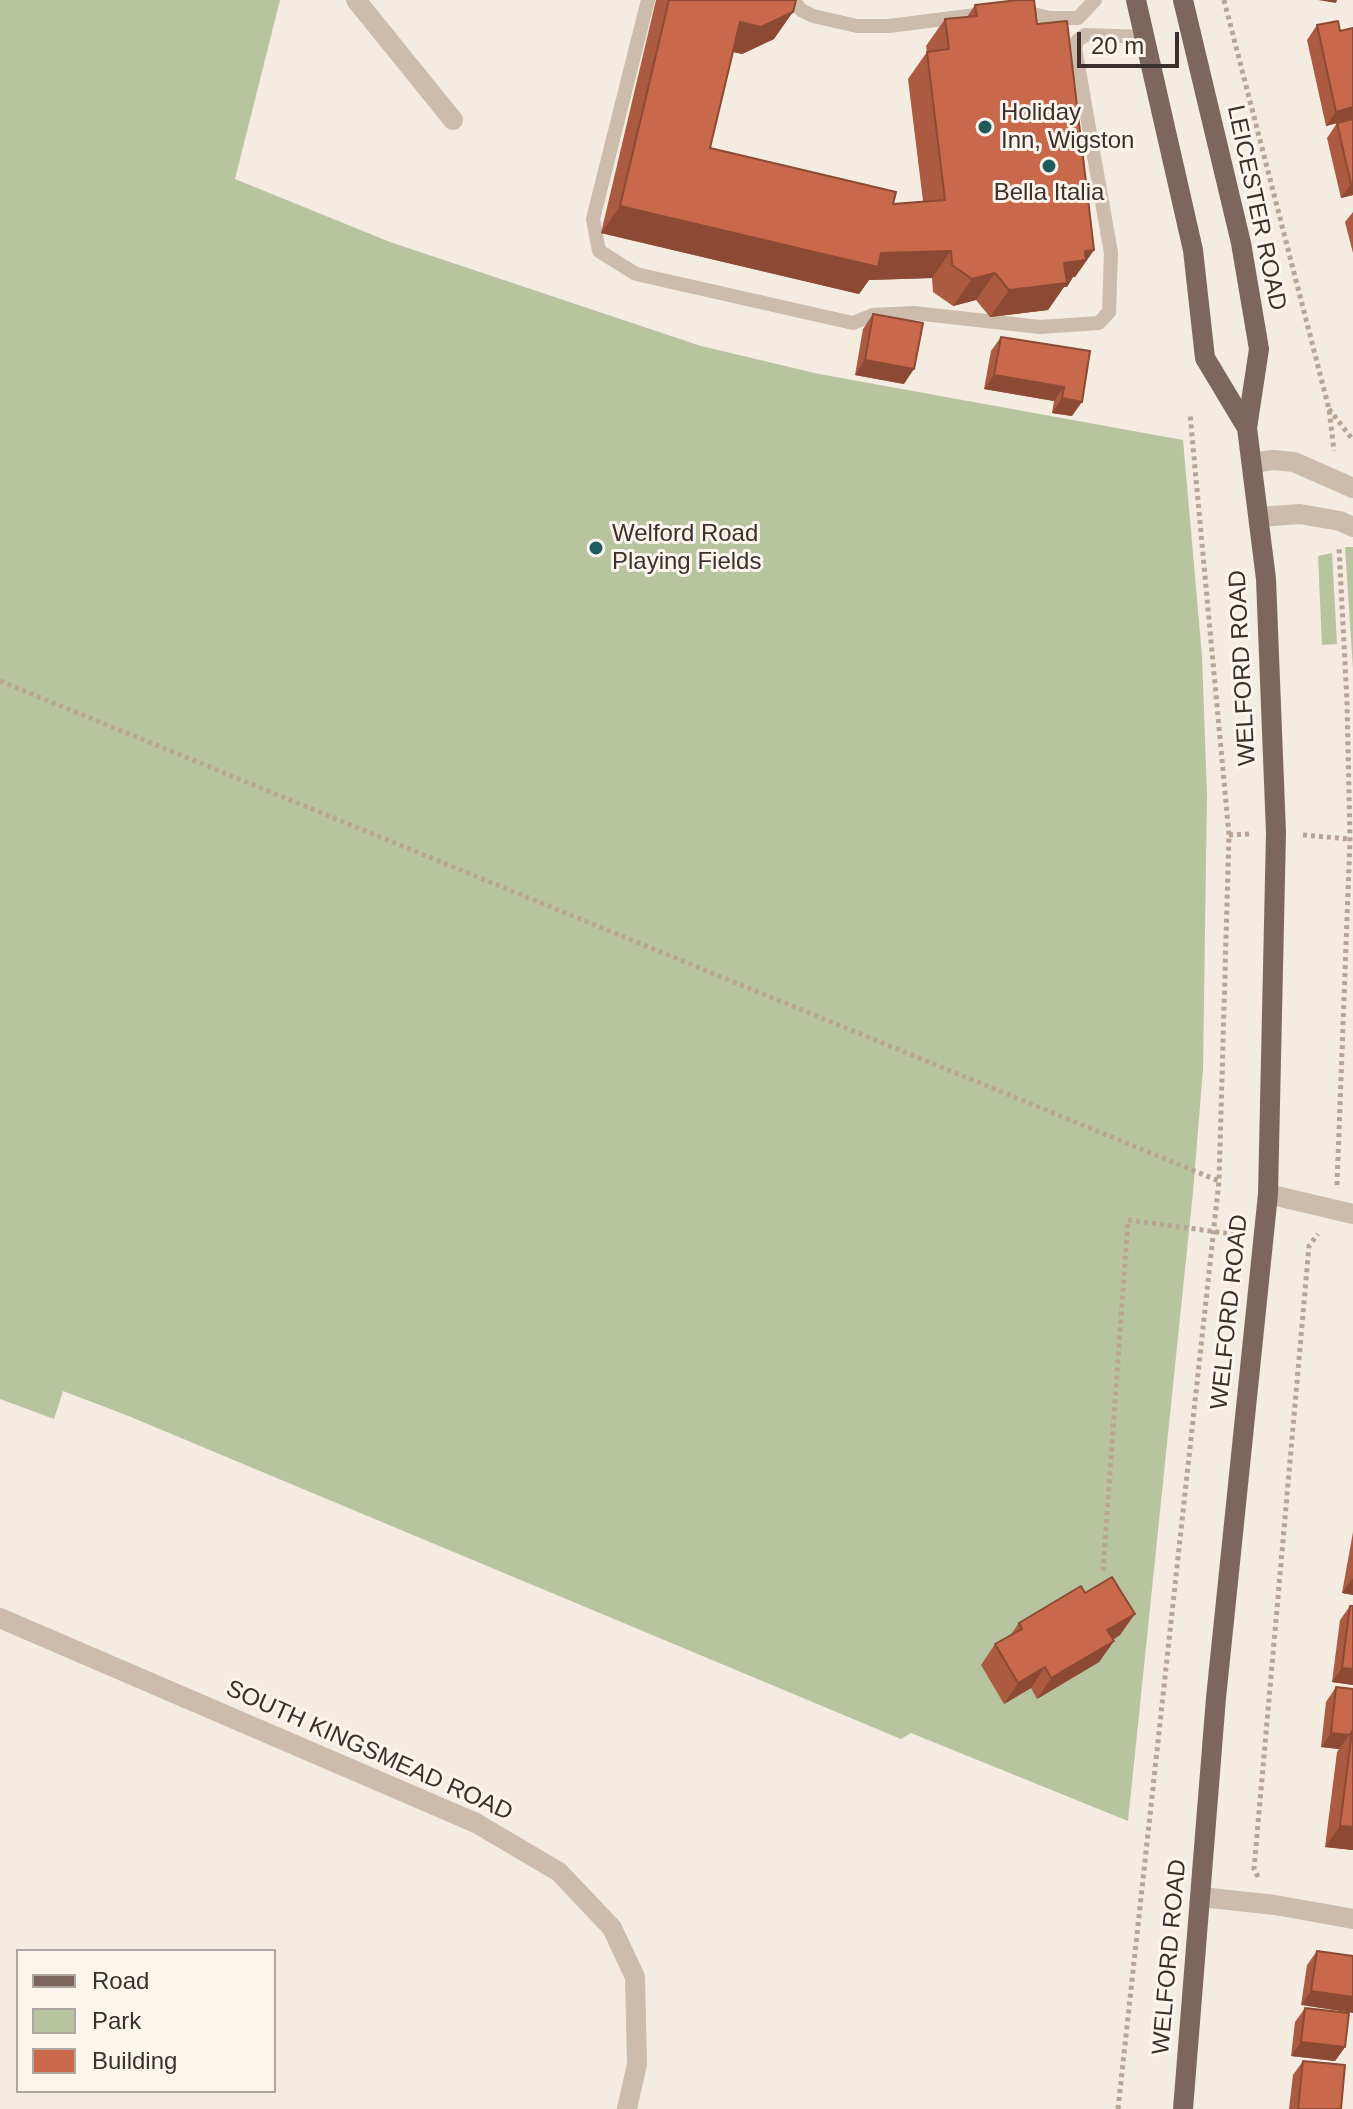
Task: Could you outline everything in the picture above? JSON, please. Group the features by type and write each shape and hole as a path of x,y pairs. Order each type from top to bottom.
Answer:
{"main road":[{"name":"LEICESTER ROAD","path":"1136,0 1193,250 1205,358 1247,428"},
{"name":"LEICESTER ROAD","path":"1183,0 1241,243 1259,349 1247,428 1259,517"},
{"name":"WELFORD ROAD","path":"1183,2109 1216,1698 1268,1194 1276,833 1266,579 1259,517"}],"street":[{"path":"356,0 453,120"},
{"path":"1252,463 1273,460 1294,462 1346,484"},
{"path":"1259,517 1300,514 1346,524"},
{"path":"1268,1194 1344,1212"},
{"name":"SOUTH KINGSMEAD ROAD","path":"0,1618 476,1823 559,1872 612,1928 635,1977 637,2064 627,2109"},
{"path":"1201,1897 1275,1905 1353,1919"}],"lane":[{"path":"648,0 593,219 599,251 636,274 853,323 873,315 914,313 1040,327 1099,323 1109,312 1111,253 1075,48 1077,41 1085,35 1144,37"},
{"path":"793,0 801,10 813,16 857,26 889,26 1013,10 1050,18 1078,18 1095,0"}],"path":[{"path":"1224,0 1346,484"},
{"path":"1329,409 1353,440"},
{"path":"1118,2109 1219,1181 1229,835 1190,414"},
{"path":"1275,1905 1254,1869 1309,1246 1344,1212 1350,839 1346,524"},
{"path":"0,681 1219,1181"},
{"path":"1103,1571 1128,1220 1264,1239"}],"green space":[{"path":"0,0 280,0 235,179 390,242 701,346 819,374 1183,440 1202,656 1207,794 1203,1069 1128,1821 911,1733 901,1739 63,1391 54,1419 0,1399"},
{"path":"1345,547 1353,547 1353,669"},
{"path":"1332,553 1337,644 1322,645 1318,556"}],"building":[{"name":"Holiday Inn, Wigston","path":"669,0 796,0 793,12 761,27 740,22 710,148 896,192 893,204 945,200 927,52 949,49 945,19 977,16 975,5 1034,0 1037,24 1067,21 1094,250 1085,251 1086,260 1064,263 1067,283 1009,290 995,273 972,279 952,265 951,251 881,253 878,267 620,206"},
{"path":"1338,21 1340,31 1353,28 1353,107 1336,112 1317,25"},
{"path":"1353,119 1353,184 1351,184 1337,123"},
{"path":"873,314 923,323 914,369 865,360"},
{"path":"1001,337 1090,351 1082,402 1062,398 1064,387 994,375"},
{"path":"1112,1577 1135,1614 1107,1630 1114,1641 1051,1678 1045,1667 1018,1683 995,1644 1022,1629 1019,1623 1081,1586 1085,1593"},
{"path":"1350,1606 1353,1606 1353,1669 1342,1668"},
{"path":"1336,1687 1353,1689 1353,1731 1349,1735 1331,1733"},
{"path":"1353,1731 1353,1827 1340,1826"},
{"path":"1317,1951 1353,1956 1353,1997 1311,1991"},
{"path":"1305,2008 1349,2013 1345,2047 1301,2042"},
{"path":"1303,2061 1345,2065 1341,2109 1298,2109"}],"place":[{"name":"Holiday Inn, Wigston","path":"985,127"},
{"name":"Bella Italia","path":"1049,166"},
{"name":"Welford Road Playing Fields","path":"596,548"}]}
